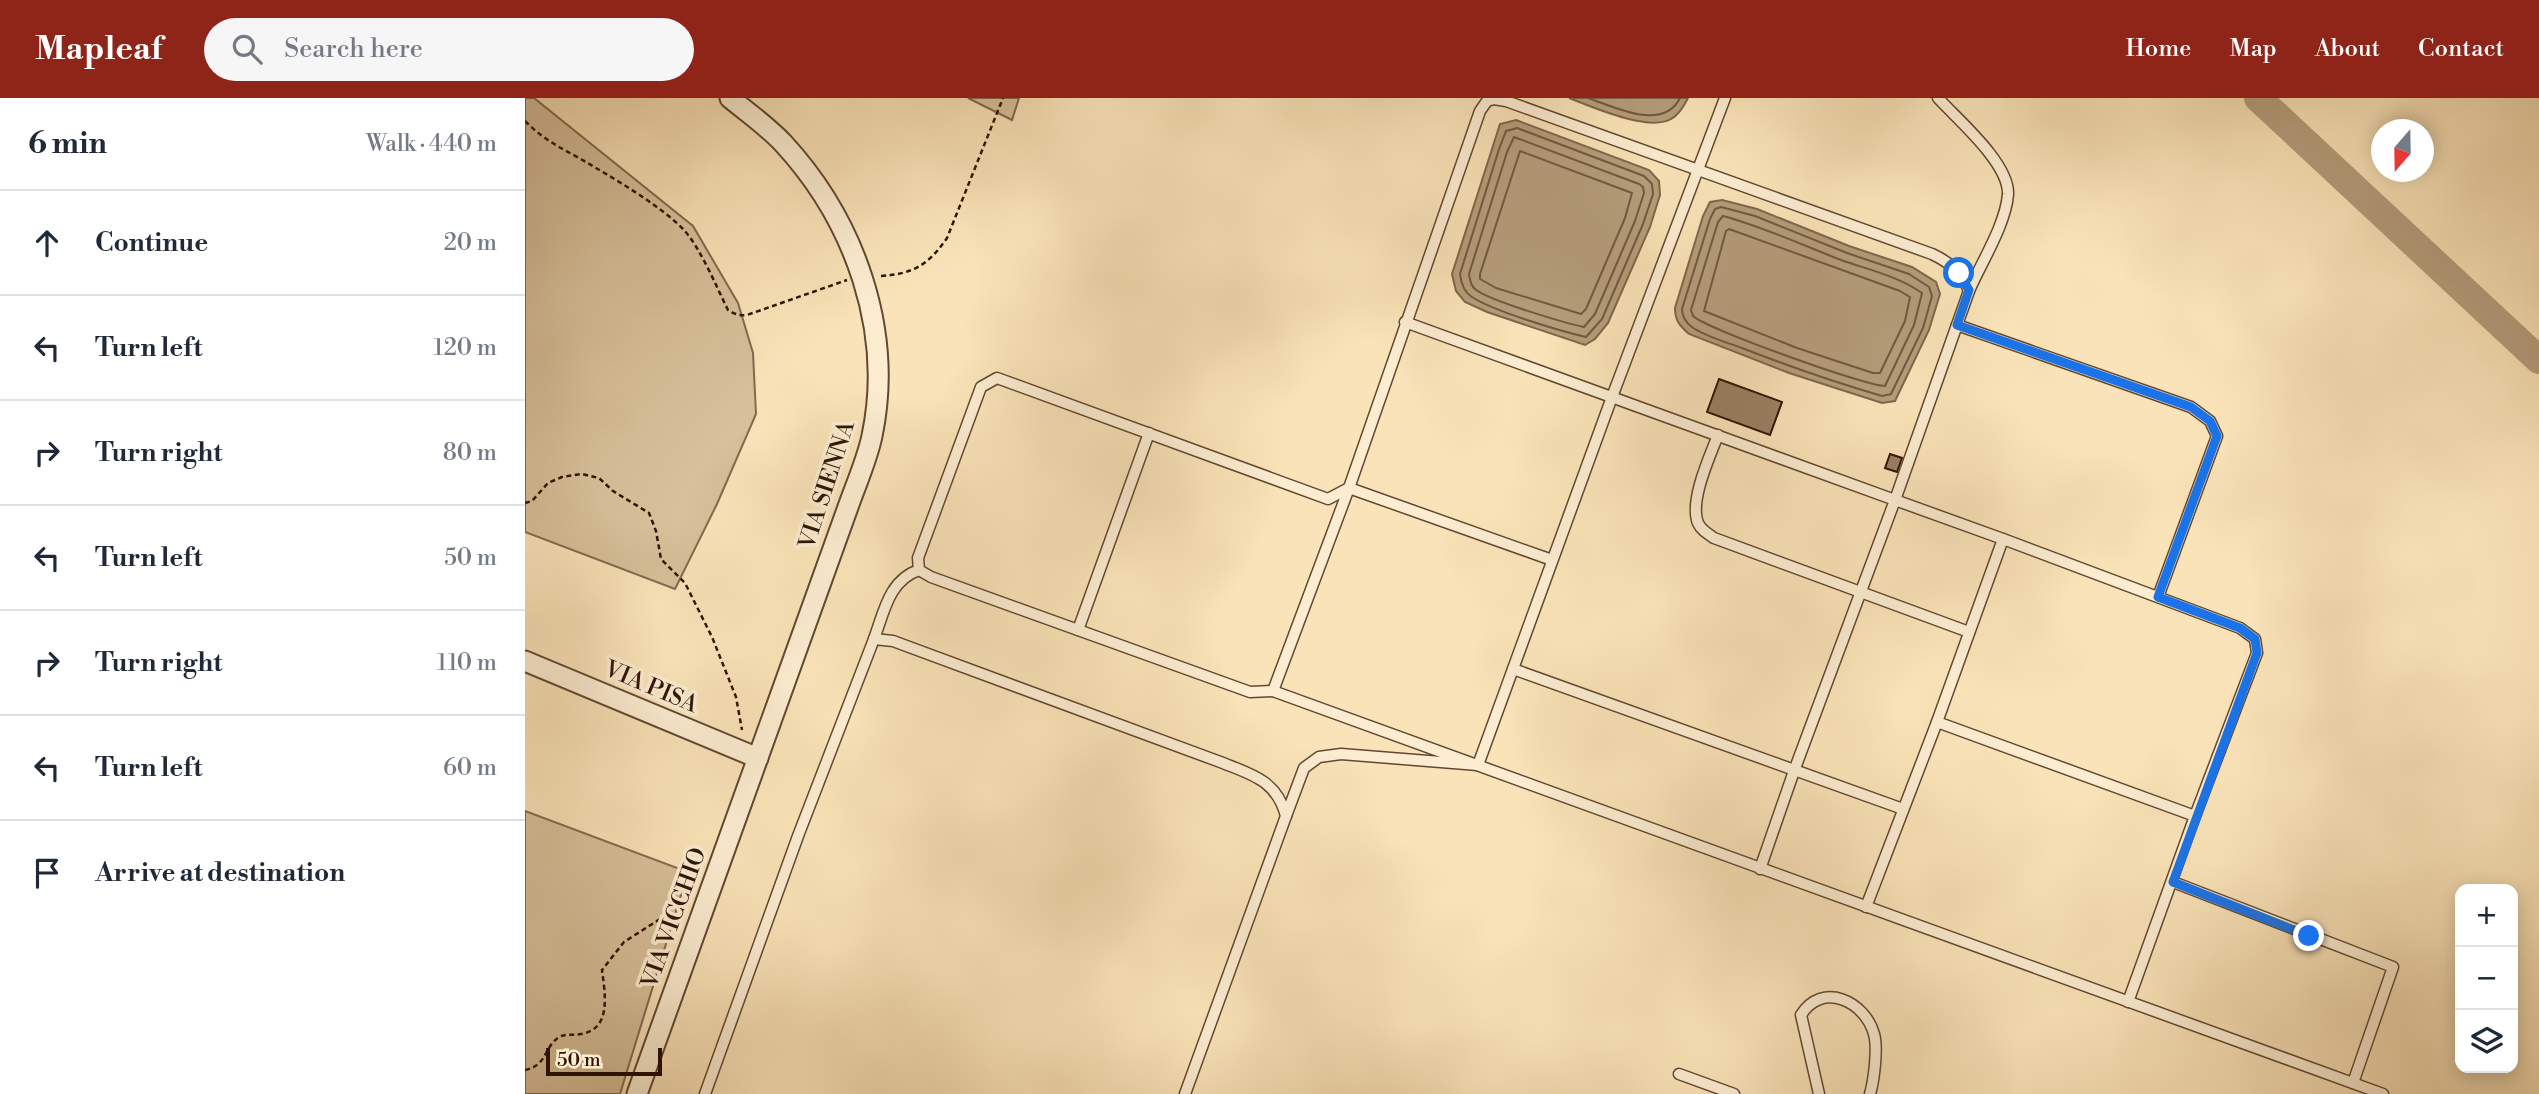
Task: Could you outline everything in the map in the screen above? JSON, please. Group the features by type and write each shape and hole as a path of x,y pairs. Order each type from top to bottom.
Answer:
{"street":[{"name":"VIA SIENNA","path":"730,98 781,141 814,181 843,231 862,277 869,296 878,345 878,394 872,438 758,758"},
{"name":"VIA PISA","path":"525,661 758,758"},
{"name":"VIA VICCHIO","path":"637,1094 758,758"}],"lane":[{"path":"1478,765 1612,397 1725,98"},
{"path":"1761,869 1969,290 2002,217 2008,194 2001,169 1938,98"},
{"path":"1273,691 1349,488 1405,322 1487,100 1506,101 1932,254 1948,262 1966,282 1969,290"},
{"path":"1405,322 2003,539 2240,628 2255,639 2257,653 2128,1002"},
{"path":"1957,325 2191,407 2210,421 2217,436 2158,597"},
{"path":"919,570 918,558 981,387 989,380 997,378 1328,499 1349,488 1552,560"},
{"path":"1078,630 1149,433"},
{"path":"1718,435 1695,509 1703,530 1714,538 1969,632"},
{"path":"1866,907 2003,539"},
{"path":"919,570 931,577 1250,692 1273,691 2383,1094"},
{"path":"705,1094 798,836 893,589 900,579 919,570"},
{"path":"874,639 893,640 1251,774 1272,787 1282,802 1286,816"},
{"path":"1513,669 1903,809"},
{"path":"1937,722 2195,816"},
{"path":"1185,1094 1304,768 1319,757 1341,754 1478,765"},
{"path":"2173,882 2393,967 2353,1083"},
{"path":"1819,1094 1801,1015 1808,1004 1823,998 1843,998 1859,1009 1874,1035 1874,1079 1870,1094"},
{"path":"1679,1074 1734,1094"}],"path":[{"path":"525,121 538,134 595,167 684,230 728,310 739,316 833,283 910,271 933,258 947,238 1003,98"},
{"path":"525,503 532,501 548,482 582,474 599,478 613,491 649,513 656,531 661,559 685,583 712,636 736,697 742,730"},
{"path":"525,1070 543,1062 552,1044 561,1036 594,1030 603,1020 602,970 624,942 660,919 677,892 694,878 700,863"}],"shaded area":[{"path":"525,98 534,98 693,226 738,303 753,353 756,414 717,504 675,589 525,532"},
{"path":"968,98 1019,98 1012,120"},
{"path":"525,811 688,872 620,1094 525,1094"}],"water":[{"path":"1569,98 1688,98 1681,110 1671,119 1649,122 1620,117"},
{"path":"1516,120 1649,170 1659,181 1660,195 1650,227 1608,323 1595,339 1585,345 1487,312 1465,302 1456,291 1452,274 1500,124"},
{"path":"1722,200 1757,209 1849,246 1912,267 1936,282 1940,294 1929,330 1895,401 1882,403 1789,373 1689,334 1681,326 1675,308 1703,216 1710,202"}],"building":[{"path":"1719,379 1782,402 1770,435 1707,412"},
{"path":"1890,454 1902,458 1897,472 1885,468"}],"waterway":[{"path":"2258,98 2539,360"}],"route":[{"path":"1959,273 1969,290 1957,325 2191,407 2210,421 2217,436 2158,597 2240,628 2255,639 2257,653 2173,882 2309,936"}]}
